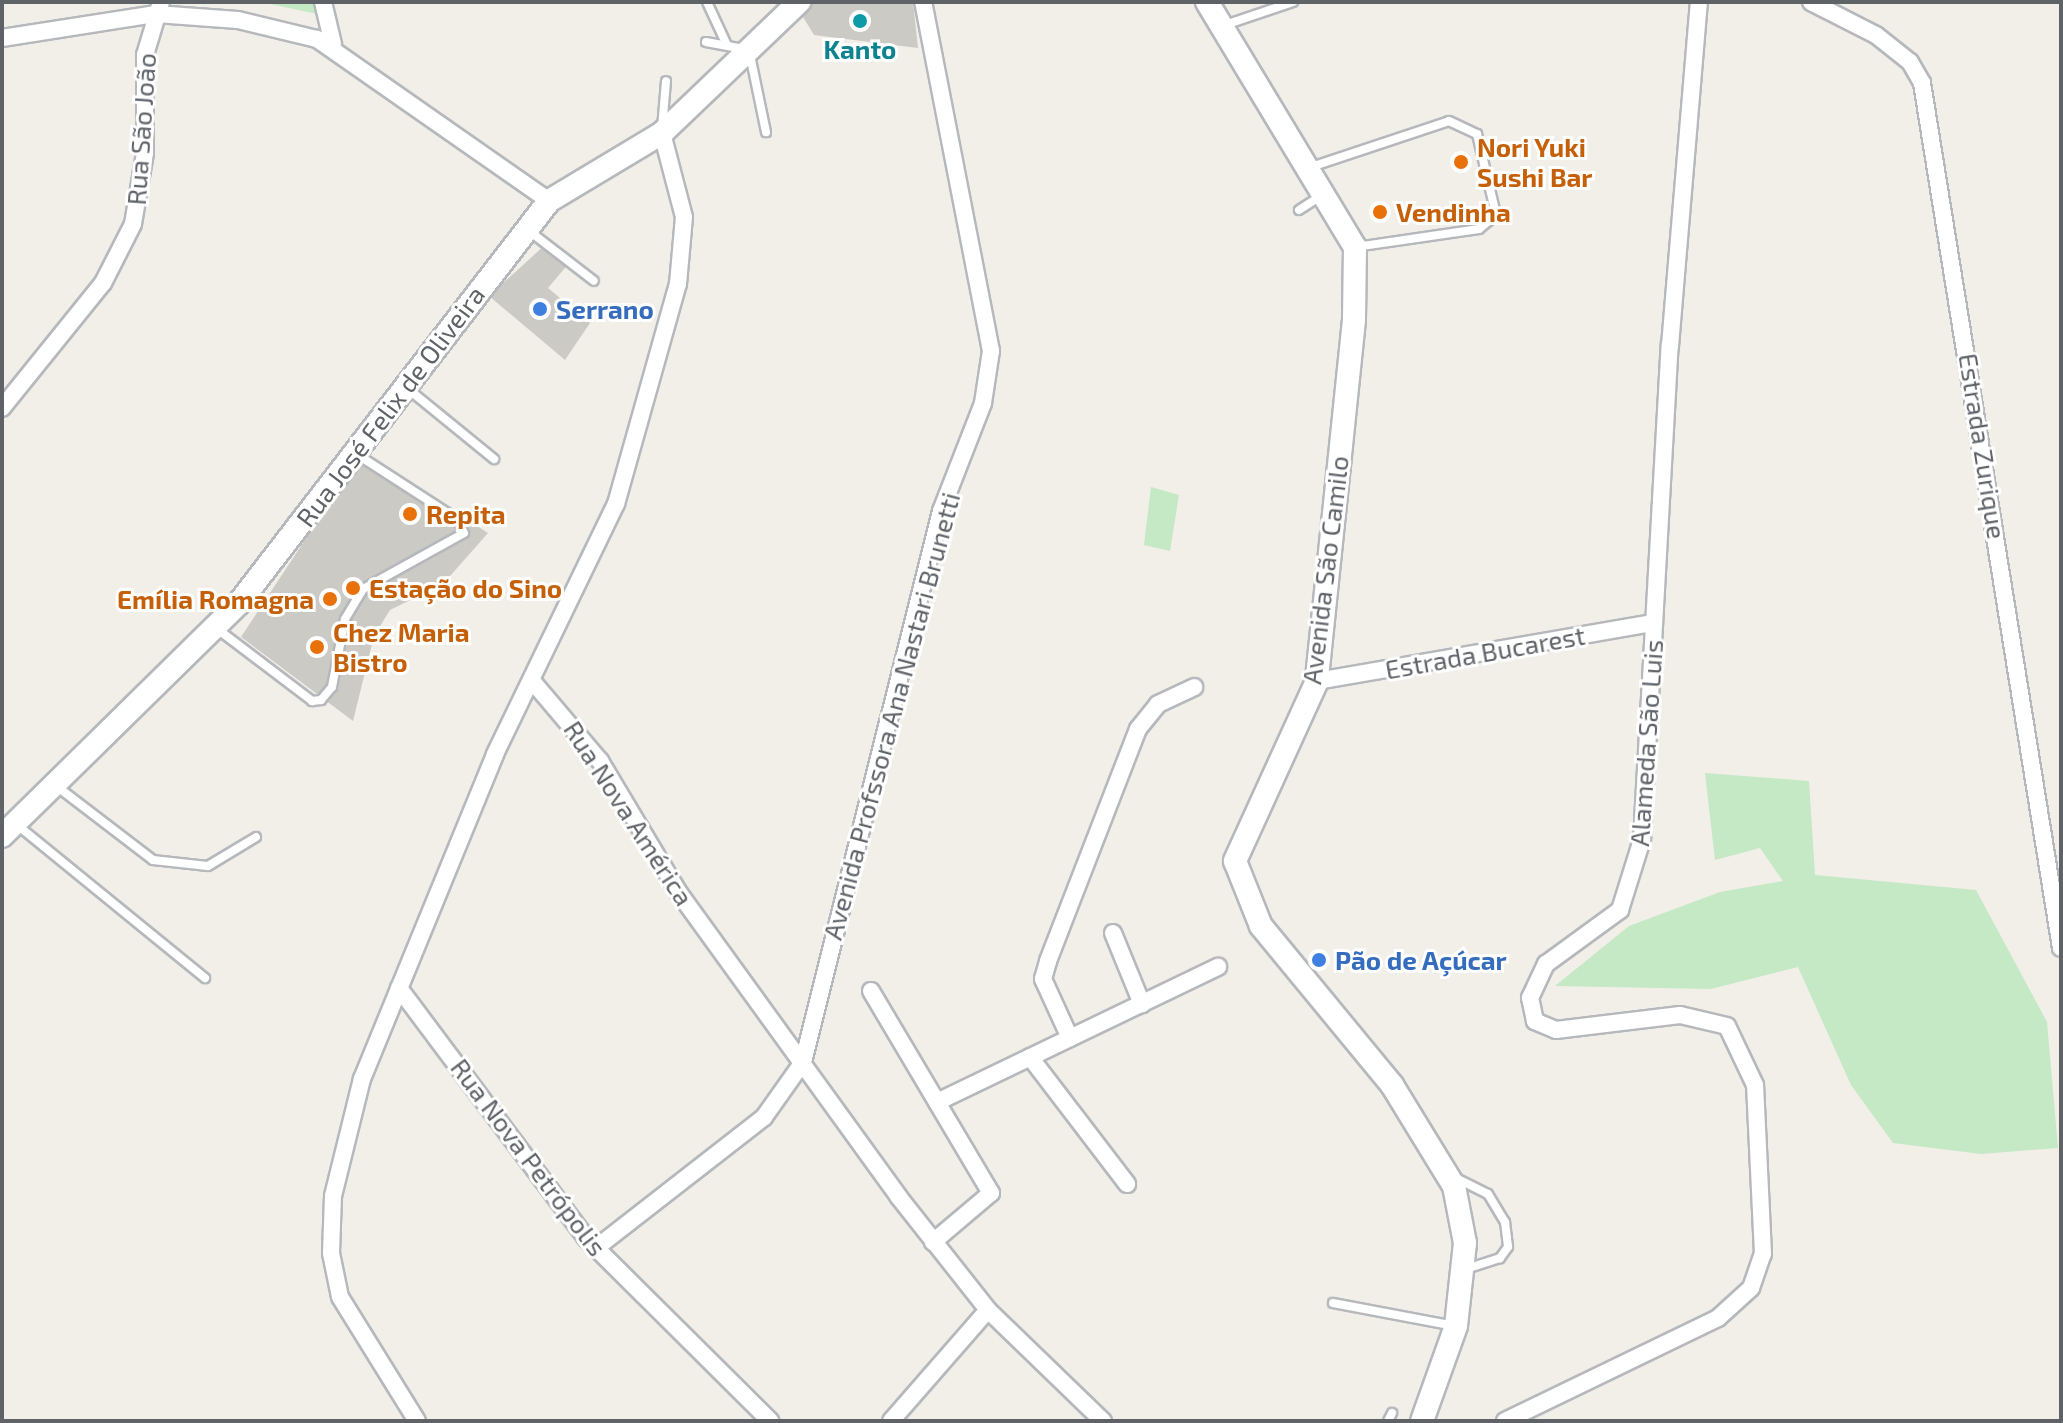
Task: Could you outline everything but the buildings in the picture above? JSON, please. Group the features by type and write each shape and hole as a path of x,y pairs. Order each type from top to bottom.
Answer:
{"main road":[{"name":"Avenida São Camilo","path":"1207,2 1355,247 1354,320 1317,681 1244,827 1236,873 1261,926 1392,1085 1448,1174 1462,1214 1462,1271 1456,1326 1422,1421"},
{"name":"Rua José Felix de Oliveira","path":"8,829 216,628 549,201 662,133 791,5"}],"street":[{"path":"323,2 333,44"},
{"name":"Avenida Profssora Ana Nastari Brunetti","path":"596,1248 764,1117 803,1062 941,511 983,403 990,366 923,2"},
{"name":"Alameda São Luis","path":"1505,1421 1718,1318 1760,1271 1755,1085 1746,1053 1727,1026 1680,1015 1570,1031 1541,1026 1531,1012 1536,974 1615,917 1632,884 1642,840 1654,623 1699,2"},
{"name":"Estrada Zurique","path":"1811,2 1876,35 1910,62 1922,83 2061,948"},
{"path":"2,38 159,8 238,20 333,44 549,201"},
{"name":"Rua São João","path":"2,408 103,283 133,224 145,153 145,55 159,8"},
{"path":"417,1421 358,1334 331,1253 346,1136 399,988 495,754 533,682 616,504 678,284 684,217 662,133"},
{"name":"Estrada Bucarest","path":"1317,681 1654,623"},
{"name":"Rua Nova América","path":"533,682 600,761 679,893 933,1242 988,1310 1103,1421"},
{"path":"1070,1038 1043,979 1048,961 1138,729 1158,704 1194,687"},
{"path":"1113,933 1142,1004"},
{"path":"937,1102 1218,967"},
{"name":"Rua Nova Petrópolis","path":"399,988 596,1248 770,1421"},
{"path":"871,991 991,1193 933,1242"},
{"path":"1030,1057 1127,1184"},
{"path":"891,1421 988,1310"}],"lane":[{"path":"707,2 726,43"},
{"path":"1220,26 1293,2"},
{"path":"706,42 726,43 749,50 766,132"},
{"path":"662,133 666,81"},
{"path":"1309,168 1449,121 1477,134 1495,210 1490,220 1479,229 1355,247"},
{"path":"1299,210 1325,193"},
{"path":"526,229 594,281"},
{"path":"403,385 494,459"},
{"path":"216,628 312,701 321,700 332,687 357,596 464,533 457,519 353,452"},
{"path":"55,785 153,860 208,866 256,837"},
{"path":"8,829 205,978"},
{"path":"1448,1174 1462,1175 1488,1194 1505,1222 1508,1247 1500,1258 1462,1271"},
{"path":"1333,1303 1456,1326"}],"green space":[{"path":"261,2 314,2 317,14"},
{"path":"1151,487 1179,495 1170,551 1144,545"},
{"path":"1705,773 1809,781 1815,875 1976,890 2047,1022 2058,1148 1981,1154 1893,1143 1851,1085 1798,967 1711,989 1555,986 1629,926 1720,892 1783,881 1760,848 1715,860"}],"place":[{"name":"Kanto","path":"860,21"},
{"name":"Nori Yuki Sushi Bar","path":"1461,162"},
{"name":"Vendinha","path":"1380,212"},
{"name":"Serrano","path":"540,309"},
{"name":"Repita","path":"410,514"},
{"name":"Estação do Sino","path":"353,588"},
{"name":"Emília Romagna","path":"330,599"},
{"name":"Chez Maria Bistro","path":"317,647"},
{"name":"Pão de Açúcar","path":"1319,960"}]}
